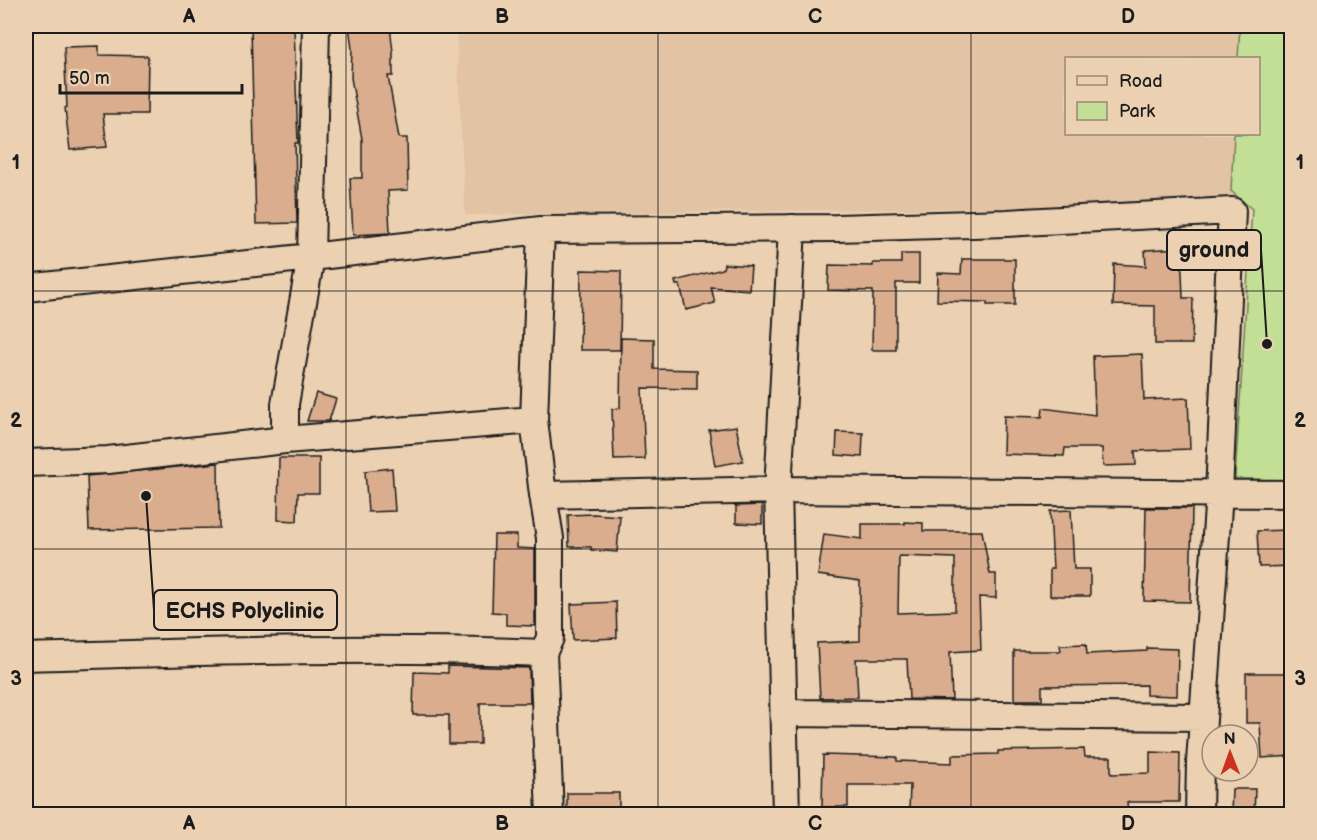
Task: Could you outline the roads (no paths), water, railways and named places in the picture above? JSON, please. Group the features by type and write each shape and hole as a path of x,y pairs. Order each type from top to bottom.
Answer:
{"street":[{"path":"285,440 285,404 311,258 316,26"},
{"path":"26,288 311,258 541,230 1006,223 1232,211 1219,493 1200,762 1199,814"},
{"path":"786,814 778,490 792,228"},
{"path":"541,230 534,420 550,538 549,638 543,652 550,814"},
{"path":"26,463 108,460 285,440 534,420"},
{"path":"543,495 778,490 1292,494"},
{"path":"26,657 337,649 543,652"},
{"path":"784,712 1203,717"}],"place":[{"name":"ground","path":"1267,344"},
{"name":"ECHS Polyclinic","path":"146,496"}]}
